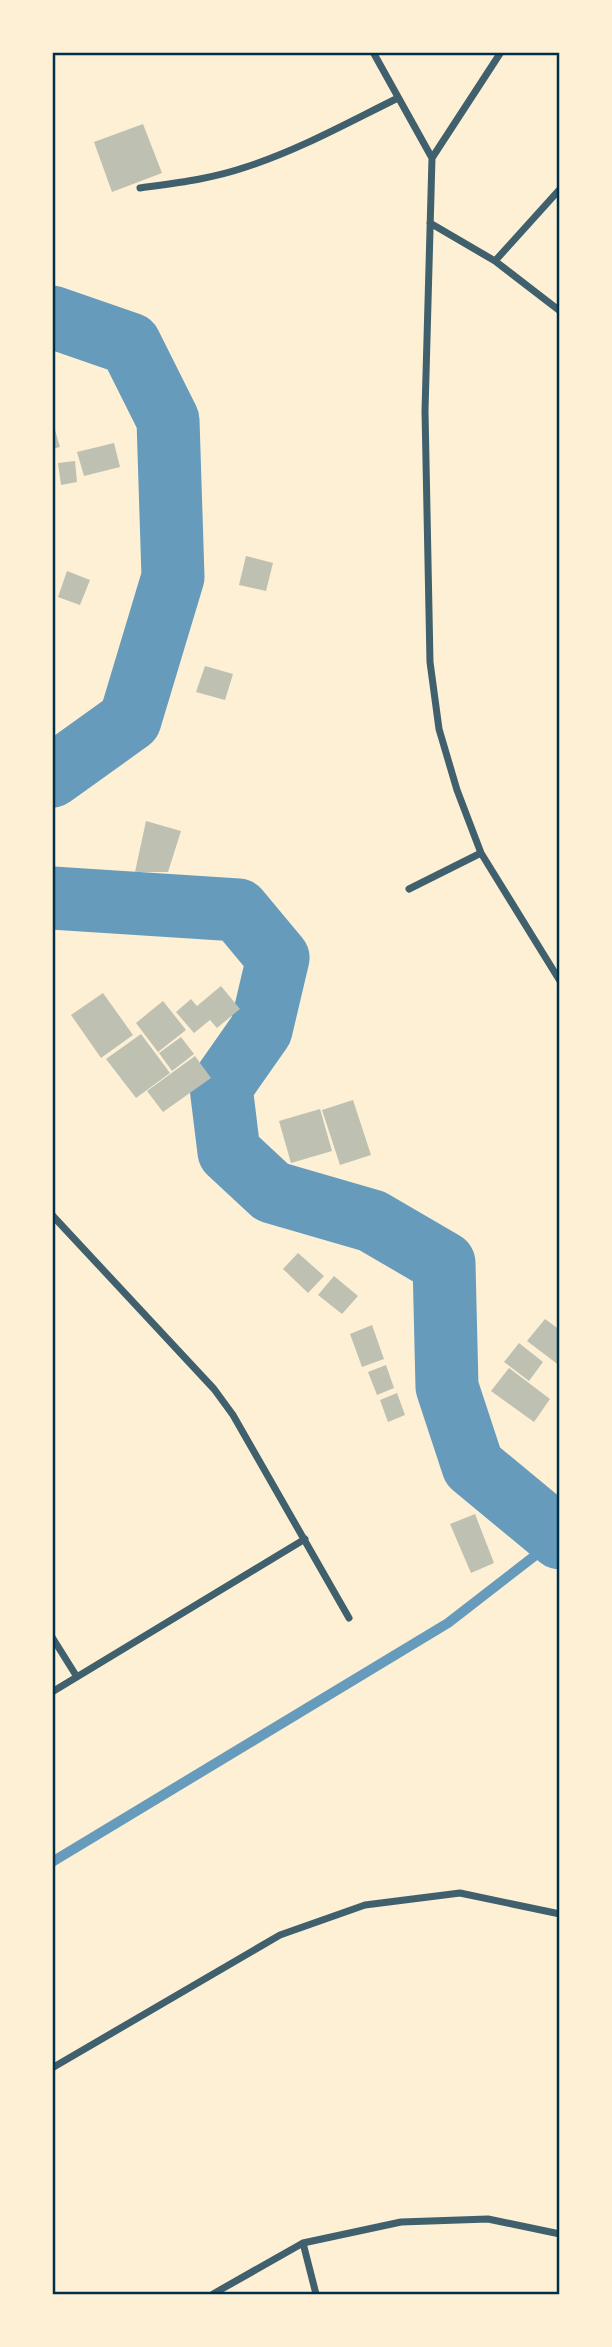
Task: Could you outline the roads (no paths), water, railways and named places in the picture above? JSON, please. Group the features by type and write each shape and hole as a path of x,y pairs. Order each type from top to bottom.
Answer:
{"street":[{"path":"373,52 432,158 425,411 430,662 439,729 457,790 481,853 559,981"},
{"path":"432,158 501,52"},
{"path":"140,188 200,180 247,167 307,143 398,97"},
{"path":"495,261 559,189"},
{"path":"430,223 495,261 559,311"},
{"path":"410,889 481,853"},
{"path":"52,1215 214,1389 233,1415 349,1618"},
{"path":"52,1692 304,1539"},
{"path":"52,1637 77,1677"},
{"path":"52,2068 280,1935 365,1905 460,1893 559,1914"},
{"path":"213,2294 303,2243 401,2222 488,2219 559,2234"},
{"path":"303,2243 316,2294"}],"waterway":[{"path":"52,317 130,344 168,420 173,577 130,720 52,776"},
{"path":"52,898 238,910 278,958 261,1030 221,1087 229,1152 272,1192 372,1221 444,1263 447,1387 473,1466 560,1538"},
{"path":"52,1862 448,1623 559,1537"}]}
